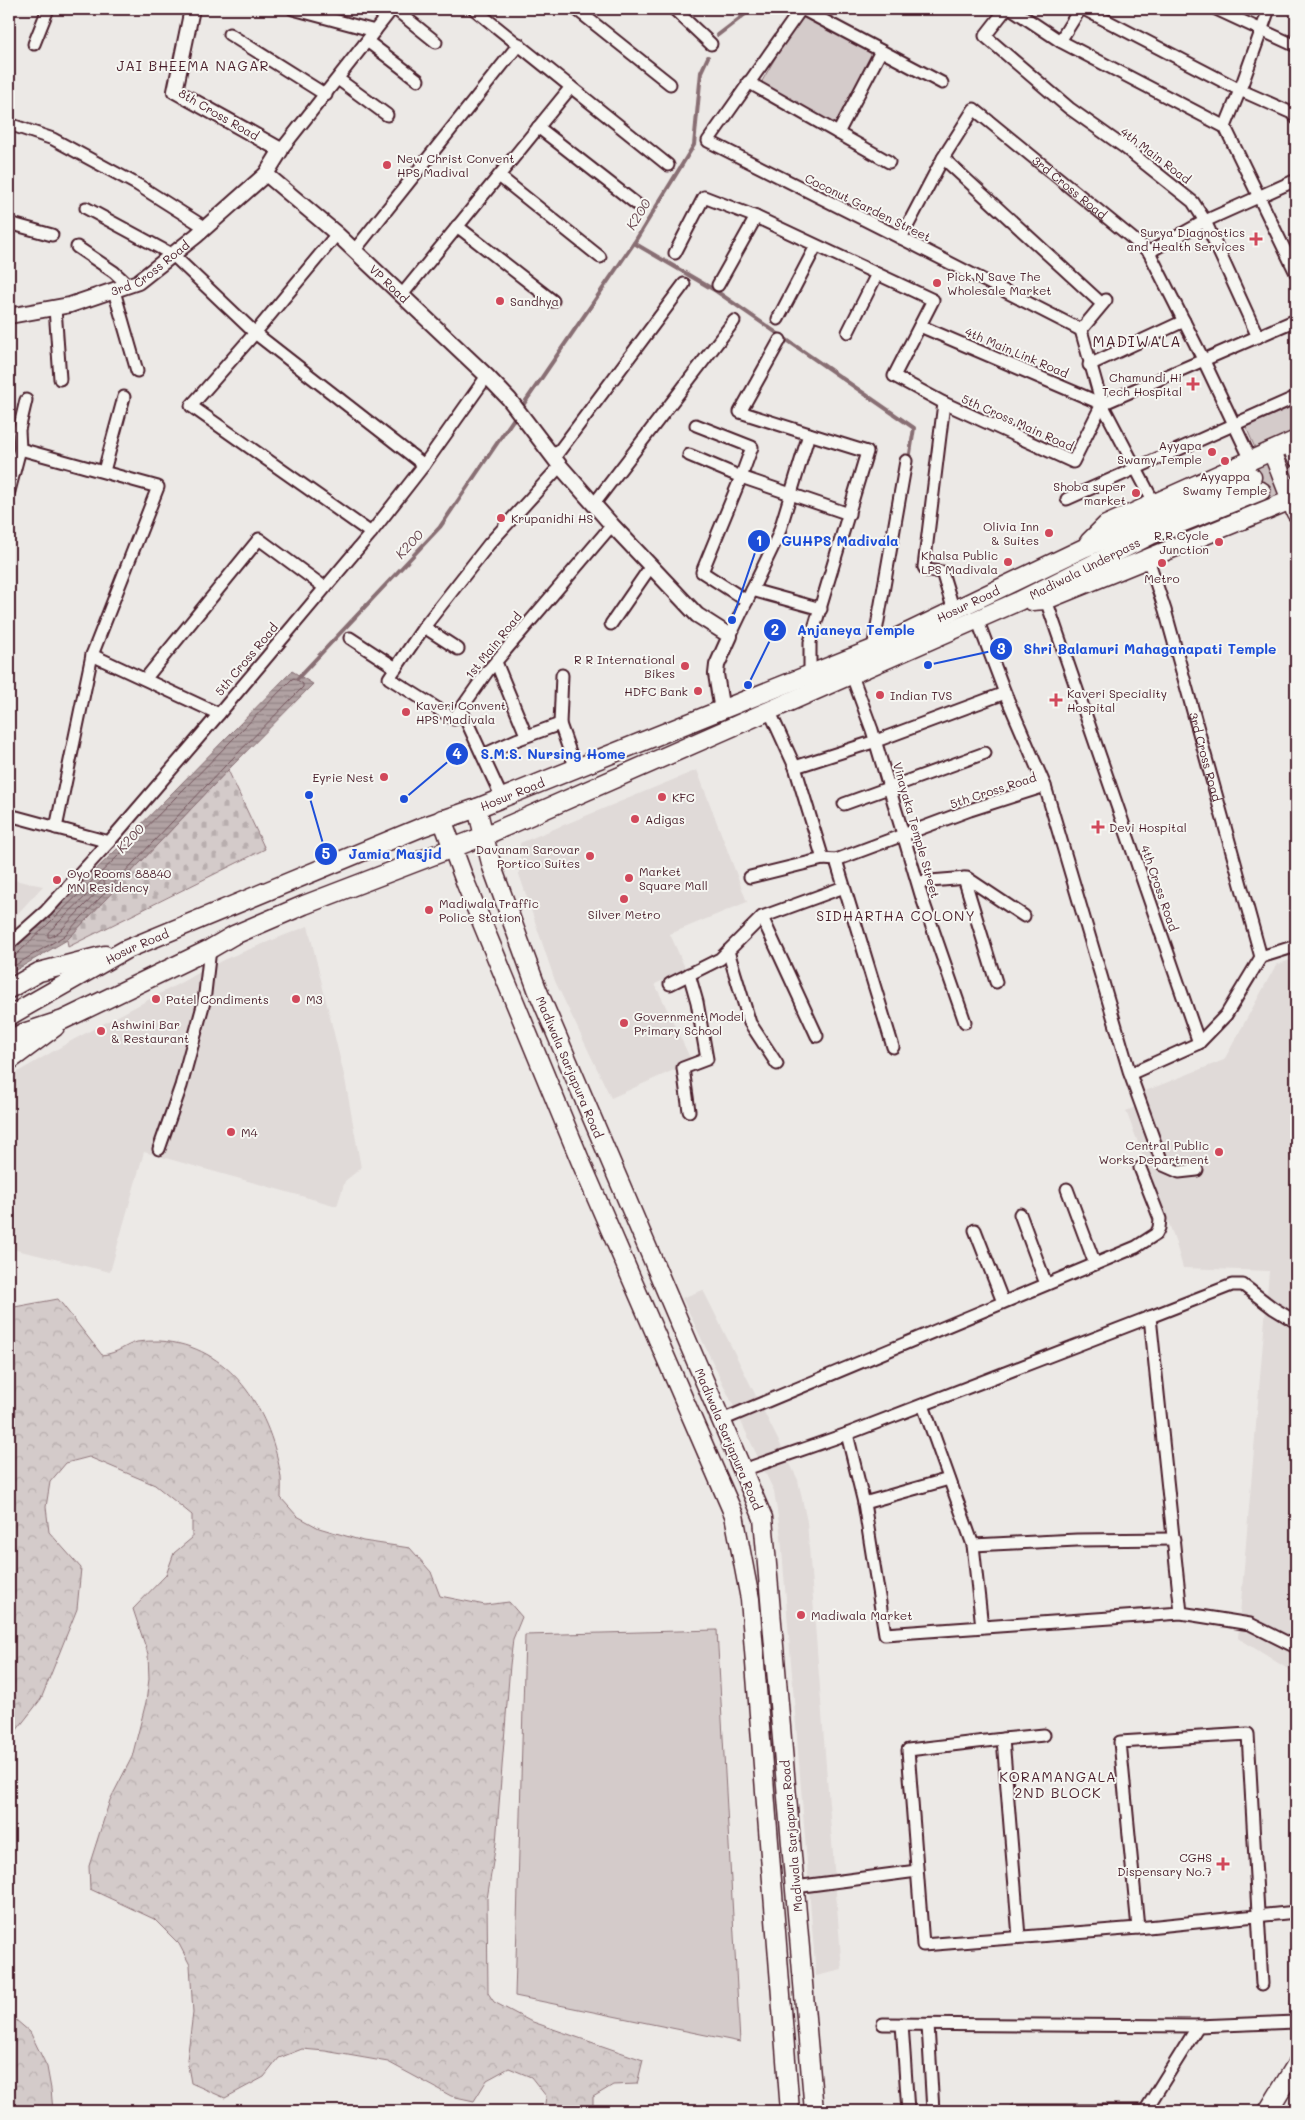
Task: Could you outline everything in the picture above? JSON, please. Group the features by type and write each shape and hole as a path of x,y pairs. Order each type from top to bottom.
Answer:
{"main road":[{"path":"1084,548 1106,525 1154,503 1254,476 1272,451 1294,447"},
{"path":"1019,601 1046,600 1148,558 1295,504 1272,451"},
{"name":"Madiwala Underpass","path":"1084,548 1254,476"},
{"name":"Madiwala Underpass","path":"1019,601 1151,535 1254,476"},
{"name":"Hosur Road","path":"9,1016 125,950 442,819 477,808 873,649 1084,548"},
{"name":"Hosur Road","path":"16,1036 63,1020 210,949 234,935 304,905 484,836 851,673 1019,601"},
{"name":"Madiwala Sarjapura Road","path":"477,808 492,867 537,989 763,1518 814,2111"},
{"name":"Madiwala Sarjapura Road","path":"442,819 580,1160 734,1515 750,1599 790,2111"},
{"path":"9,989 39,972 125,950"},
{"path":"9,1060 33,1045 63,1020"},
{"path":"761,1754 783,1748"},
{"path":"1268,2111 1296,2065"}],"street":[{"path":"34,44 48,9"},
{"name":"8th Cross Road","path":"192,9 175,92 281,150"},
{"path":"292,9 375,31"},
{"path":"281,150 393,9 436,42"},
{"path":"474,9 668,166"},
{"path":"576,9 670,84"},
{"path":"674,9 711,44"},
{"path":"801,9 942,83"},
{"name":"Coconut Garden Street","path":"801,9 708,141 1081,330"},
{"name":"4th Main Road","path":"1006,9 985,36 1069,108 1188,196 1205,221 1258,338"},
{"path":"1012,9 1060,41 1225,127 1260,195 1296,273"},
{"path":"1060,41 1080,9"},
{"path":"1084,9 1240,90 1294,114 1296,118"},
{"path":"1216,9 1296,46"},
{"path":"1225,127 1269,9"},
{"path":"229,34 326,95"},
{"path":"367,41 418,80"},
{"path":"354,251 519,44"},
{"path":"838,133 881,51"},
{"path":"338,79 387,115"},
{"path":"748,82 889,162"},
{"path":"401,296 571,87"},
{"name":"3rd Cross Road","path":"902,238 943,158 974,108 1149,252 1203,359 1254,476"},
{"path":"9,124 53,139 138,185 206,228"},
{"path":"538,127 639,206"},
{"name":"3rd Cross Road","path":"9,316 70,306 138,282 206,228 266,174 281,150"},
{"path":"943,158 1104,301 1081,330 1102,404 1154,503"},
{"name":"VP Road","path":"266,174 337,234 487,376 509,398 557,462 612,525 697,615 730,636"},
{"path":"499,176 600,257"},
{"path":"1149,252 1205,221 1296,180"},
{"path":"674,253 704,197 756,217 933,300 920,326"},
{"path":"86,208 173,255 255,333 424,465"},
{"path":"718,285 756,217"},
{"path":"9,223 52,235"},
{"path":"457,226 553,301"},
{"path":"337,234 255,333 190,406 371,533"},
{"path":"778,318 816,246"},
{"path":"77,247 114,272 129,286"},
{"path":"848,332 877,274"},
{"path":"502,798 461,709 454,719 389,678 424,627 557,462 684,284"},
{"path":"114,291 137,371"},
{"path":"55,308 60,379"},
{"path":"594,504 734,320"},
{"path":"1102,404 1296,320"},
{"path":"1090,365 1184,321"},
{"name":"5th Cross Main Road","path":"920,326 894,376 944,404 1072,462 1102,404"},
{"name":"4th Main Link Road","path":"920,326 1102,404"},
{"path":"780,340 740,412 867,452 810,642 810,675"},
{"name":"5th Cross Road","path":"9,944 46,911 109,842 219,714 371,533 424,465 487,376"},
{"path":"104,471 124,397"},
{"path":"1067,499 1296,397"},
{"path":"9,491 20,449 19,430 26,400"},
{"path":"944,404 924,567 926,570 942,572 954,611"},
{"path":"696,425 752,447 702,572 749,595 821,609"},
{"path":"722,711 716,674 717,666 775,543 810,434"},
{"path":"20,449 158,487 92,655 56,828"},
{"path":"689,455 741,477 849,514"},
{"path":"873,649 906,462"},
{"name":"1st Main Road","path":"461,709 496,662 612,525"},
{"path":"146,678 259,539 324,587"},
{"name":"3rd Cross Road","path":"1148,558 1165,610 1261,957"},
{"path":"611,624 651,566"},
{"name":"4th Cross Road","path":"1046,600 1199,1043"},
{"path":"977,619 1005,693 1045,786"},
{"path":"424,627 458,649"},
{"path":"350,638 396,668"},
{"path":"92,655 146,678 219,714"},
{"path":"496,662 526,736"},
{"name":"Vinayaka Temple Street","path":"851,673 876,741 942,960 965,1022"},
{"path":"562,675 560,724 576,768"},
{"path":"795,767 876,741 1005,693"},
{"path":"769,710 795,767 823,859"},
{"path":"483,755 526,736 560,724"},
{"path":"844,804 985,753"},
{"name":"5th Cross Road","path":"750,877 823,859 836,860 970,810 1045,786 1130,1074 1163,1165 1179,1172 1197,1170"},
{"path":"9,815 109,842"},
{"path":"836,860 893,1047"},
{"path":"964,878 996,982"},
{"path":"918,882 967,878 1024,916"},
{"path":"670,984 720,960 762,918 844,888"},
{"path":"762,918 817,1036"},
{"path":"1130,1074 1199,1043 1226,1015 1261,957 1296,946"},
{"path":"159,1150 204,1002 210,949"},
{"path":"728,951 750,1023 777,1064"},
{"path":"689,1111 683,1068 707,1059 690,974"},
{"path":"722,1420 1142,1243 1156,1234 1160,1219 1140,1168"},
{"path":"1067,1189 1095,1264"},
{"path":"1020,1214 1046,1284"},
{"path":"975,1230 1003,1302"},
{"path":"743,1470 847,1434 1232,1285 1243,1285 1273,1308 1296,1322"},
{"path":"1150,1317 1181,1613"},
{"path":"923,1404 973,1545 982,1627"},
{"path":"847,1434 864,1503 885,1634 1181,1613 1250,1624 1296,1647"},
{"path":"864,1503 949,1479"},
{"path":"973,1545 1077,1540 1174,1539"},
{"path":"1138,1928 1120,1742 1248,1734 1262,1984"},
{"path":"1044,1735 908,1750 923,1945 1138,1928 1296,1912"},
{"path":"1004,1739 1019,1937"},
{"path":"795,1887 917,1871"},
{"path":"883,2024 1198,2026 1296,2022"},
{"path":"902,2024 908,2111"},
{"path":"928,2025 933,2111"},
{"path":"1015,2111 1145,2111 1198,2026"}],"shaded area":[{"name":"Market Square Mall","path":"697,770 747,902 670,934 686,970 655,984 692,1062 611,1098 555,981 519,874 520,843"},
{"path":"9,879 43,886 9,923"},
{"path":"308,926 345,1079 361,1168 345,1181 337,1206 144,1152 110,1272 12,1249 9,1261 9,1077 71,1041 225,959"},
{"name":"Central Public Works Department","path":"1296,958 1296,1674 1238,1638 1269,1271 1183,1268 1174,1237 1126,1111 1138,1106 1135,1095 1224,1060 1276,965"},
{"name":"Madiwala Market","path":"703,1290 798,1480 807,1522 842,1970 816,1976 781,1537 774,1491 682,1298"}],"green space":[{"path":"802,11 876,53 835,126 761,83"},
{"path":"1296,405 1296,432 1256,450 1246,427"},
{"path":"228,770 265,849 68,947 67,940"},
{"path":"58,1299 102,1355 113,1353 137,1342 160,1341 185,1345 207,1354 226,1368 242,1384 256,1404 275,1448 280,1471 281,1498 297,1516 319,1528 363,1541 410,1548 431,1572 440,1596 485,1605 509,1602 522,1617 513,1639 496,1843 487,1899 488,1993 494,2002 530,2021 643,2060 637,2084 613,2085 593,2097 593,2111 544,2111 546,2096 531,2077 509,2068 487,2080 474,2101 451,2096 388,2062 302,2049 279,2058 264,2077 225,2098 191,2083 187,2060 193,2013 190,1965 179,1944 154,1919 90,1889 89,1866 110,1800 132,1757 146,1702 149,1679 148,1654 133,1609 166,1575 174,1553 192,1538 192,1515 155,1485 89,1457 66,1463 50,1482 46,1507 49,1532 81,1568 77,1609 41,1699 9,1740 9,1308"},
{"path":"717,1630 740,2042 515,1996 525,1635"},
{"path":"9,2014 30,2032 47,2067 53,2111 9,2111"}],"water":[{"path":"292,671 313,684 228,770 67,940 9,974 9,954 116,850"}],"waterway":[{"name":"K200","path":"718,35 752,9"},
{"name":"K200","path":"521,408 634,243 694,145 701,72 708,57"},
{"path":"634,243 716,291 914,428 909,460"},
{"name":"K200","path":"297,679 440,527 517,414"}],"tunnel":[{"path":"1252,477 1296,458"},
{"path":"1261,491 1296,477"}],"place":[{"name":"New Christ Convent HPS Madival","path":"387,165"},
{"name":"Surya Diagnostics and Health Services","path":"1256,239"},
{"name":"Pick N Save The Wholesale Market","path":"937,283"},
{"name":"Sandhya","path":"500,301"},
{"name":"Chamundi Hi Tech Hospital","path":"1193,384"},
{"name":"Ayyapa Swamy Temple","path":"1212,452"},
{"name":"Ayyappa Swamy Temple","path":"1225,461"},
{"name":"Shoba super market","path":"1136,493"},
{"name":"Krupanidhi HS","path":"501,518"},
{"name":"Olivia Inn & Suites","path":"1049,533"},
{"name":"R.R Cycle Junction","path":"1219,542"},
{"name":"Khalsa Public LPS Madivala","path":"1008,562"},
{"name":"Metro","path":"1162,563"},
{"name":"GUHPS Madivala","path":"732,620"},
{"name":"Shri Balamuri Mahaganapati Temple","path":"928,665"},
{"name":"R R International Bikes","path":"685,666"},
{"name":"Anjaneya Temple","path":"748,685"},
{"name":"HDFC Bank","path":"698,691"},
{"name":"Indian TVS","path":"880,695"},
{"name":"Kaveri Speciality Hospital","path":"1056,700"},
{"name":"Kaveri Convent HPS Madivala","path":"406,712"},
{"name":"Eyrie Nest","path":"384,777"},
{"name":"Jamia Masjid","path":"309,795"},
{"name":"KFC","path":"662,797"},
{"name":"S.M.S. Nursing Home","path":"404,799"},
{"name":"Adigas","path":"635,819"},
{"name":"Devi Hospital","path":"1098,827"},
{"name":"Davanam Sarovar Portico Suites","path":"590,856"},
{"name":"Market Square Mall","path":"629,878"},
{"name":"Oyo Rooms 88840 MN Residency","path":"57,880"},
{"name":"Silver Metro","path":"624,899"},
{"name":"Madiwala Traffic Police Station","path":"429,910"},
{"name":"Patel Condiments","path":"156,999"},
{"name":"M3","path":"296,999"},
{"name":"Government Model Primary School","path":"624,1023"},
{"name":"Ashwini Bar & Restaurant","path":"101,1031"},
{"name":"M4","path":"231,1132"},
{"name":"Central Public Works Department","path":"1219,1152"},
{"name":"Madiwala Market","path":"801,1615"},
{"name":"CGHS Dispensary No.7","path":"1223,1864"}],"district":[{"name":"JAI BHEEMA NAGAR","path":"193,65"},
{"name":"MADIWALA","path":"1137,341"},
{"name":"SIDHARTHA COLONY","path":"896,915"},
{"name":"KORAMANGALA 2ND BLOCK","path":"1058,1784"}]}
